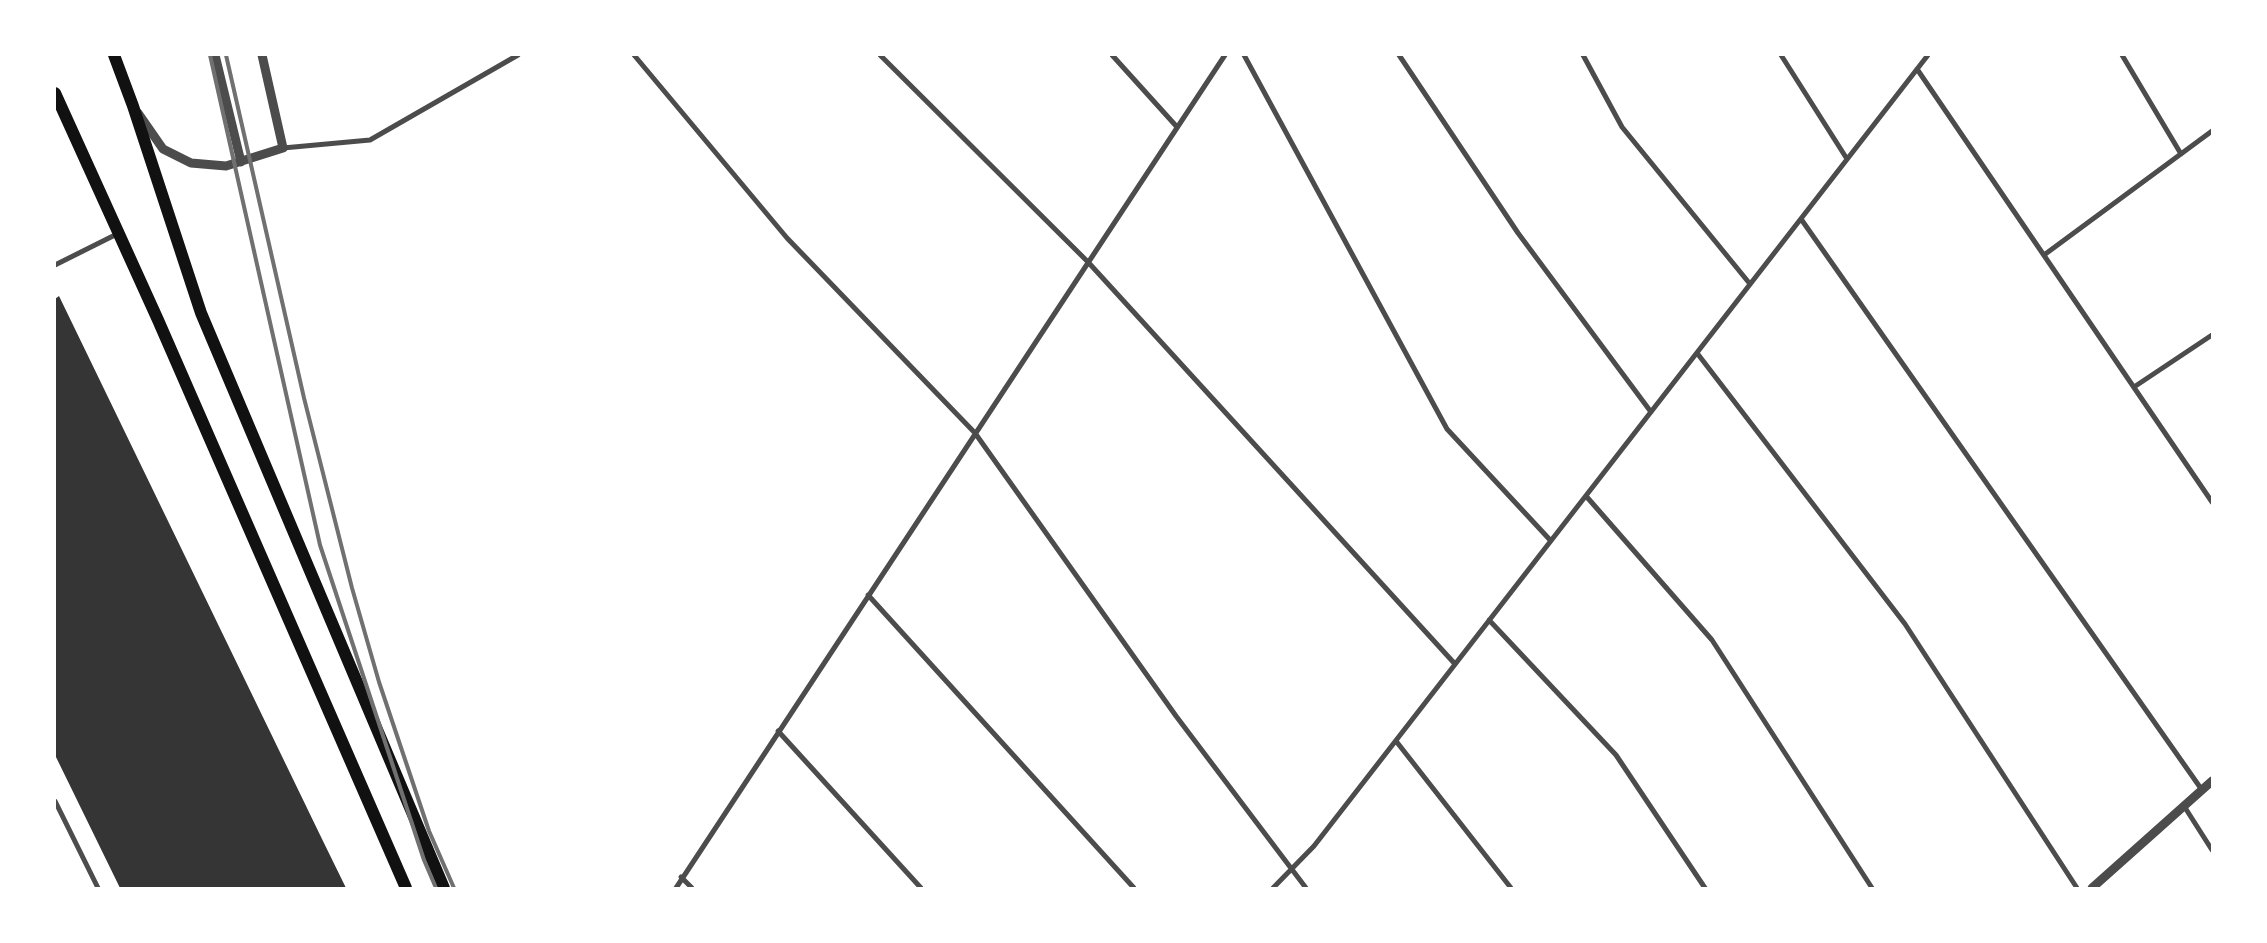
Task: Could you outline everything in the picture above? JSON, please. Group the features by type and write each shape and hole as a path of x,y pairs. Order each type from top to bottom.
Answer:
{"main road":[{"path":"114,55 134,106 201,313 444,888"},
{"path":"55,93 119,233 406,888"}],"street":[{"path":"215,55 240,162"},
{"path":"262,55 283,148"},
{"path":"134,106 163,149 191,163 226,166 283,148 370,140 518,55"},
{"path":"634,55 788,238 975,433 1176,716 1306,888"},
{"path":"880,55 1088,262 1455,664"},
{"path":"1112,55 1177,127"},
{"path":"676,888 681,877 1225,55"},
{"path":"1244,55 1446,429 1551,541"},
{"path":"1399,55 1518,233 1651,412"},
{"path":"1583,55 1622,127 1750,284"},
{"path":"1781,55 1847,159"},
{"path":"1273,888 1314,846 1928,55"},
{"path":"2122,55 2181,154"},
{"path":"1917,69 2212,502"},
{"path":"2044,255 2212,131"},
{"path":"1801,218 2202,790"},
{"path":"55,265 119,233"},
{"path":"2134,387 2212,335"},
{"path":"1697,353 1905,624 2077,888"},
{"path":"1586,496 1712,640 1872,888"},
{"path":"868,595 1134,888"},
{"path":"1489,620 1616,755 1705,888"},
{"path":"778,731 921,888"},
{"path":"1396,741 1511,888"},
{"path":"2092,888 2212,781"},
{"path":"55,801 98,888"},
{"path":"2184,806 2212,850"},
{"path":"681,877 692,888"}],"building":[{"path":"59,296 346,888 120,888 55,755 55,299"}],"railway":[{"path":"210,55 320,545 424,860 436,888"},
{"path":"226,55 304,398 352,588 379,682 429,831 454,888"}]}
